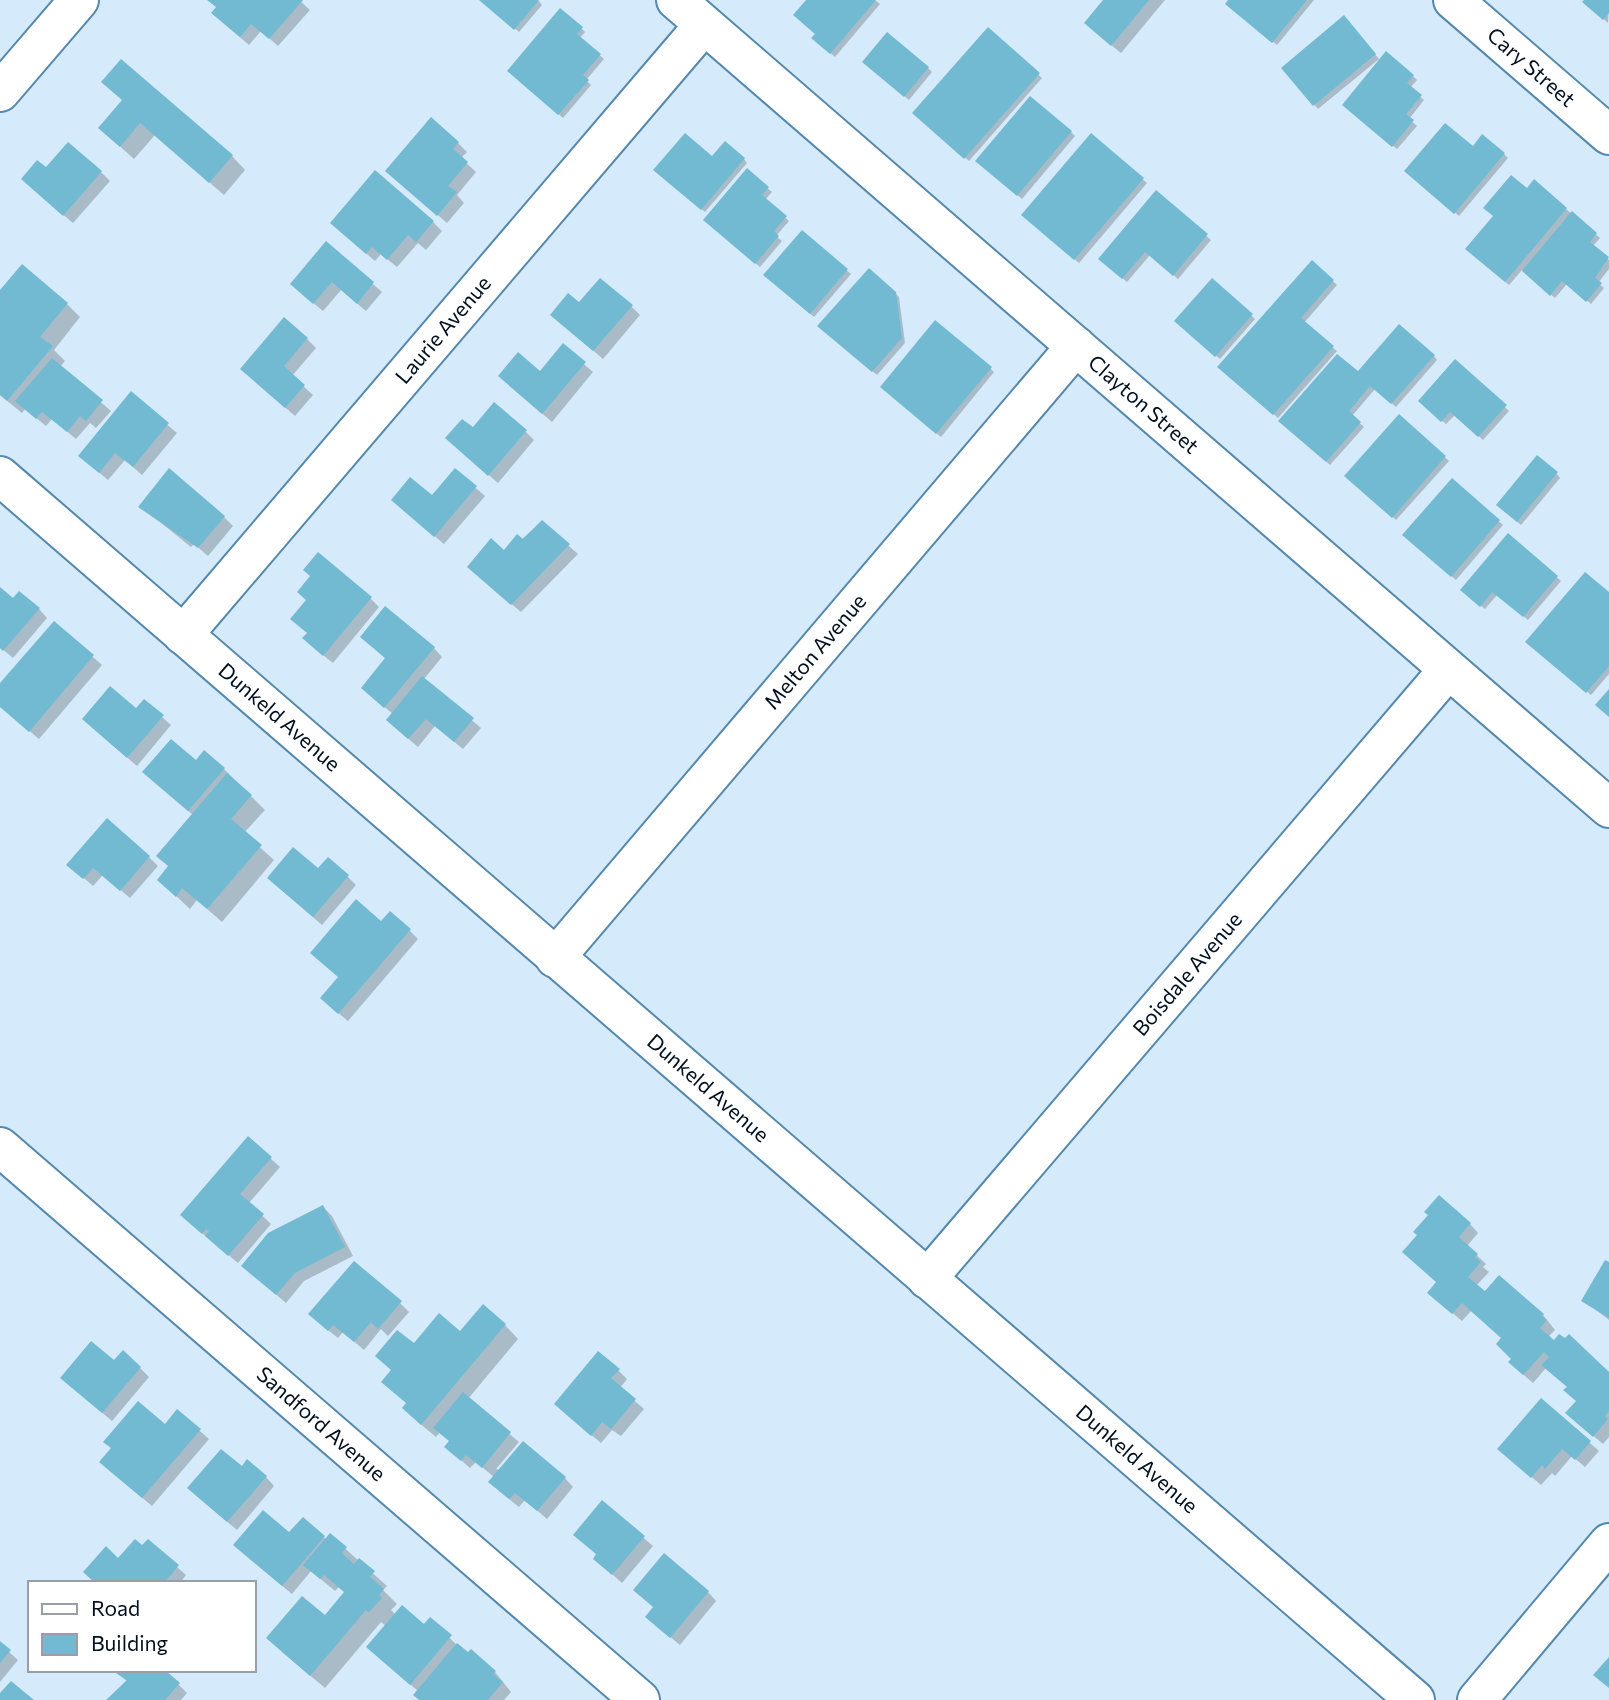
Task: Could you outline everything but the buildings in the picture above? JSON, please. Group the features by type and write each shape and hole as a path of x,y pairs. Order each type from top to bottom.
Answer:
{"street":[{"path":"0,92 79,0"},
{"name":"Clayton Street","path":"676,0 1609,808"},
{"name":"Cary Street","path":"1452,0 1609,135"},
{"name":"Laurie Avenue","path":"183,635 704,25"},
{"name":"Melton Avenue","path":"555,958 1076,346"},
{"name":"Dunkeld Avenue","path":"0,477 1415,1700"},
{"name":"Boisdale Avenue","path":"928,1279 1448,670"},
{"name":"Sandford Avenue","path":"0,1147 640,1700"},
{"path":"1477,1700 1609,1543"}]}
